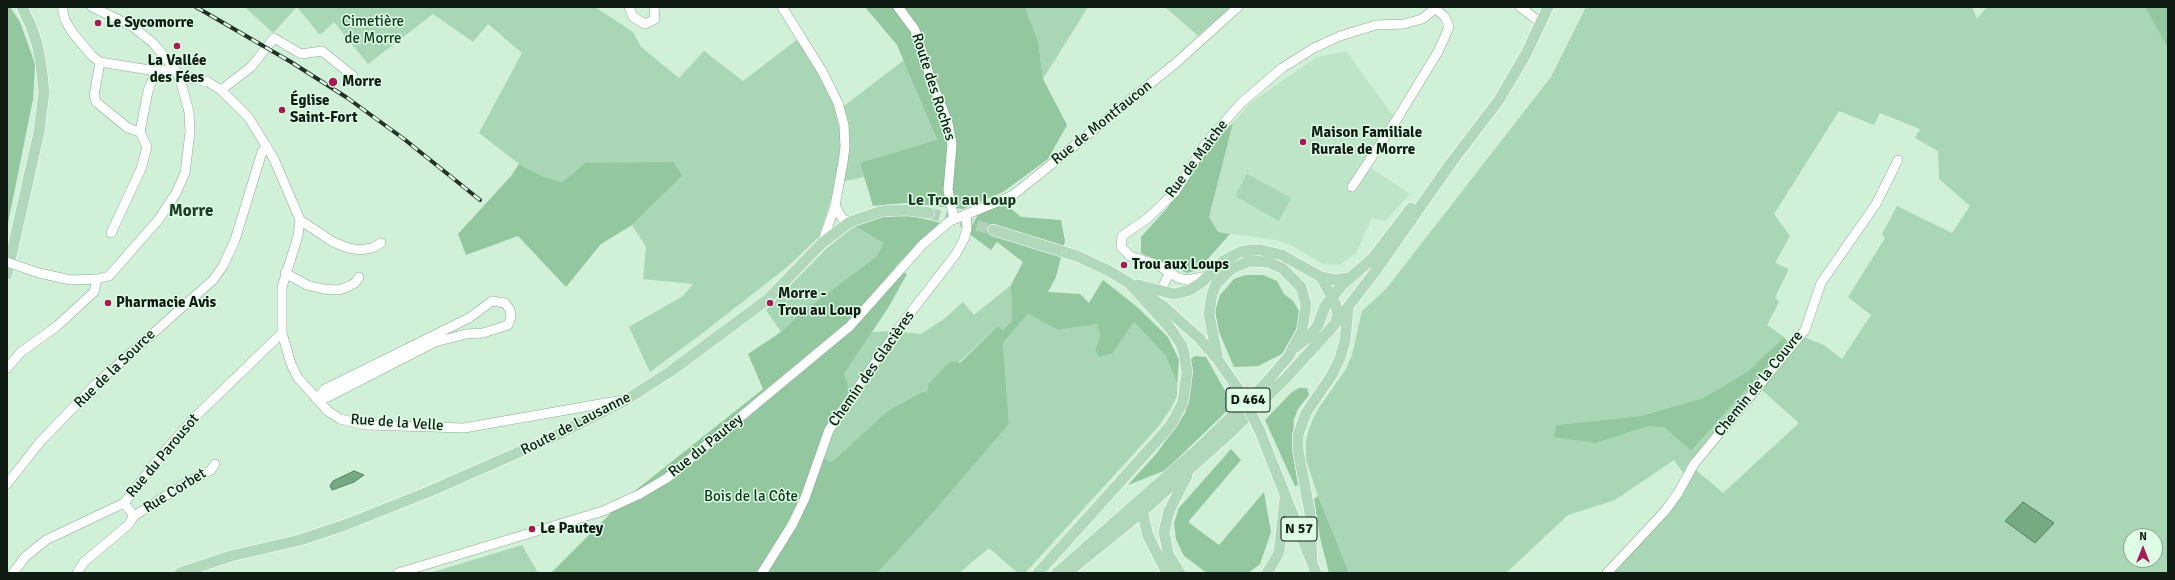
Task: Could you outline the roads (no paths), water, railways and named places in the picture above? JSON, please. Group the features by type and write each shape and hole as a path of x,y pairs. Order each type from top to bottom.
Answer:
{"main road":[{"path":"7,274 39,132 44,92 42,64 37,44 31,26 22,7"},
{"name":"D 464","path":"1067,573 1141,513 1190,470 1281,384 1335,324 1502,94 1519,67 1541,23 1546,8"},
{"name":"D 464","path":"1057,573 1143,498 1264,385 1294,349 1311,335 1318,326 1325,306 1332,296 1348,278 1372,259 1413,206 1451,164"},
{"name":"Route de Lausanne","path":"180,573 230,556 300,540 374,514 545,441 626,400 671,371 768,299 822,243 850,222 882,211 908,210 930,213"},
{"path":"994,230 1076,256 1098,265 1129,283 1178,318 1199,338 1218,360"},
{"path":"1129,283 1174,294 1190,290 1198,286 1231,256 1250,250 1261,250 1282,256 1321,278 1330,280 1348,278"},
{"path":"1218,360 1210,322 1209,304 1212,294 1223,275 1231,268 1249,261 1275,264 1289,274 1301,287 1305,296 1306,313 1302,332 1294,349"},
{"path":"1321,278 1332,296 1338,314 1335,324"},
{"path":"1038,573 1164,434 1183,402 1187,372 1181,344 1170,328 1129,283"},
{"path":"1314,568 1310,513 1298,450 1298,435 1306,413 1332,375 1340,358 1345,341 1348,308"},
{"name":"N 57","path":"1218,360 1238,389 1259,429 1314,568"},
{"path":"1180,573 1174,565 1166,548 1165,522 1172,503 1190,470"},
{"path":"1267,573 1279,553 1285,496"},
{"path":"1143,498 1141,513 1148,536 1167,573"}],"street":[{"path":"62,7 65,20 72,32 92,56 100,62 156,71 175,69"},
{"path":"7,262 39,273 71,280 97,279 109,276 159,219 176,193 185,173 190,126 189,112 180,79 175,69 153,42 132,26 92,7"},
{"path":"629,7 633,17 645,24 655,19 654,7"},
{"path":"782,7 822,70 841,114 845,147 835,206 822,243"},
{"name":"Route des Roches","path":"898,7 916,30 930,77 948,123 952,144 948,190 954,219"},
{"name":"Rue de Montfaucon","path":"954,219 1008,197 1037,176 1178,62 1238,7"},
{"path":"1520,7 1541,23"},
{"path":"1352,187 1397,119 1439,50 1448,27 1445,17 1436,8"},
{"name":"Rue de Maiche","path":"1208,276 1187,280 1169,273 1158,265 1127,254 1121,247 1122,236 1148,218 1175,192 1206,143 1241,103 1282,68 1314,48 1340,36 1376,25 1404,24 1422,19 1436,8"},
{"path":"221,90 251,67 274,38 301,54 322,51 353,76"},
{"path":"100,62 94,95 96,102 128,128 140,132"},
{"path":"111,233 141,169 147,146 140,132 148,91 156,71"},
{"path":"180,79 195,79 208,82 221,90 249,118 266,146 291,196 300,220 333,242 348,248 360,250 372,248 381,243"},
{"name":"Rue de la Source","path":"7,484 40,442 96,384 213,280 223,266 235,240 260,160 266,146"},
{"name":"Chemin de la Couvre","path":"1607,573 1665,511 1678,493 1694,464 1805,330 1820,283 1876,204 1898,160"},
{"path":"835,206 842,218 850,222"},
{"name":"Chemin des Glacières","path":"762,573 792,525 806,498 829,430 901,325 956,254 964,239 967,228 966,214"},
{"name":"Rue du Pautey","path":"400,573 603,511 640,494 668,478 850,326 923,244 954,219"},
{"name":"Rue de la Velle","path":"300,220 298,236 282,287 282,333 290,364 316,399 328,412 340,419 366,425 464,428 626,400"},
{"path":"286,273 307,285 323,289 339,290 357,280"},
{"path":"1161,291 1169,273"},
{"path":"7,368 21,352 58,326 94,292 97,279"},
{"path":"316,399 328,397 391,360 469,318 492,301 505,303 510,310 511,317 508,325 483,333 466,334 434,342 391,360"},
{"name":"Rue du Parousot","path":"13,573 25,557 46,540 124,503 163,453 196,416 282,333"},
{"name":"Rue Corbet","path":"77,573 84,562 128,525 134,516 186,483 211,470 215,464"},
{"name":"Rue Corbet","path":"124,503 134,516"}],"tunnel":[{"path":"929,213 993,230"}],"railway":[{"path":"196,7 291,62 346,97 404,139 480,200"}],"place":[{"name":"Le Sycomorre","path":"98,23"},
{"name":"La Vallée des Fées","path":"177,46"},
{"name":"Morre","path":"333,82"},
{"name":"Église Saint-Fort","path":"282,110"},
{"name":"Maison Familiale Rurale de Morre","path":"1303,142"},
{"name":"Trou aux Loups","path":"1124,265"},
{"name":"Pharmacie Avis","path":"108,303"},
{"name":"Morre - Trou au Loup","path":"770,303"},
{"name":"Le Pautey","path":"532,529"}],"district":[{"name":"Le Trou au Loup","path":"962,201"},
{"name":"Morre","path":"191,212"}],"park label":[{"name":"Cimetière de Morre","path":"373,30"},
{"name":"Bois de la Côte","path":"751,497"}]}
